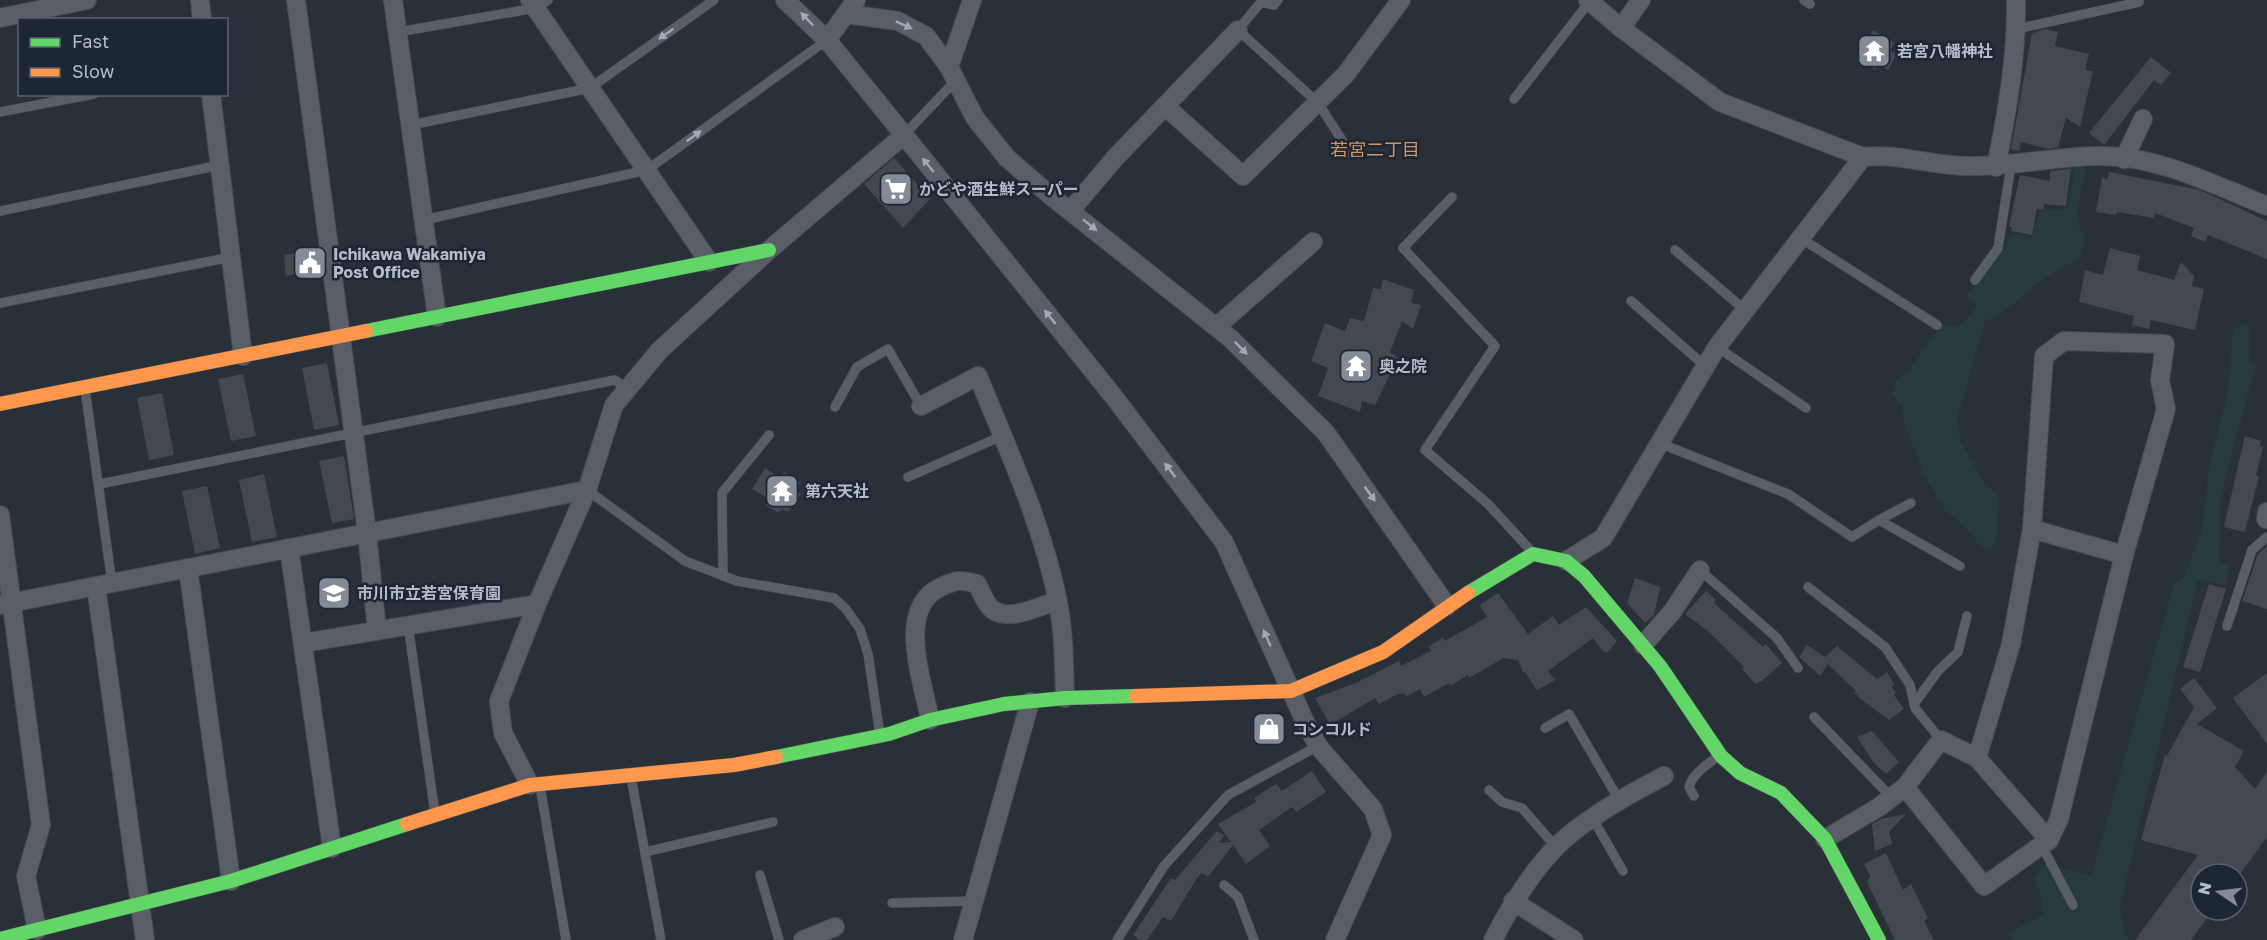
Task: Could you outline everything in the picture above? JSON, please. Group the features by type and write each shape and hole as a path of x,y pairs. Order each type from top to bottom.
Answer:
{"street":[{"path":"0,18 87,0"},
{"path":"200,0 202,18"},
{"path":"296,0 367,533 377,631"},
{"path":"393,0 437,317"},
{"path":"785,0 827,40 904,135 1114,397 1224,542 1291,692 1318,746 1373,809 1382,835 1335,940"},
{"path":"952,74 972,0"},
{"path":"1165,106 1243,176 1346,74 1401,0"},
{"path":"1621,28 1641,0"},
{"path":"2003,166 2017,29 2016,0"},
{"path":"1589,1 1621,28 1720,102 1863,157 1878,155 1954,166 2003,166 2100,156 2175,169 2267,206"},
{"path":"538,3 591,88 709,262"},
{"path":"827,40 851,7 898,21 926,36 952,74 975,118 1007,158 1216,327 1326,433 1447,606"},
{"path":"1071,210 1165,106 1238,30"},
{"path":"211,96 243,356"},
{"path":"2124,159 2143,119"},
{"path":"535,785 503,734 499,701 537,604 587,490 614,405 660,350 769,250 904,135"},
{"path":"1566,561 1604,538 1705,366 1863,157"},
{"path":"1216,327 1313,242"},
{"path":"0,404 769,250"},
{"path":"1898,792 1983,886 2045,843 2059,819 2124,555 2166,409 2160,380 2165,344 2064,341 2044,356 2031,529 2011,644 1977,758"},
{"path":"921,406 978,376 1033,511 1058,601 1064,648 1065,698"},
{"path":"6,604 587,490"},
{"path":"0,515 6,604 41,825 26,876 37,930"},
{"path":"2031,529 2124,555"},
{"path":"289,548 332,848"},
{"path":"0,939 139,906 231,881 535,785 734,765 880,736 930,720 1004,704 1065,698 1291,692 1383,652 1447,606 1533,554 1566,561 1584,576 1660,666 1719,754 1740,773 1781,793 1825,839 1879,940"},
{"path":"188,568 231,881"},
{"path":"1643,645 1672,612 1700,570"},
{"path":"930,720 914,633 915,616 930,592 956,580 968,581 977,584 989,606 997,613 1007,615 1058,601"},
{"path":"104,584 139,906 145,940"},
{"path":"303,643 537,604"},
{"path":"963,940 1030,702"},
{"path":"1825,839 1898,792 1941,740 1977,758 2045,843"},
{"path":"1493,940 1513,901 1556,847 1619,800 1664,776"},
{"path":"1513,901 1574,940"},
{"path":"803,940 836,927"}],"lane":[{"path":"411,125 591,88 714,0"},
{"path":"1278,0 1274,5 1261,2 1238,30 1318,104 1351,154"},
{"path":"1514,99 1589,1"},
{"path":"2017,29 2139,2"},
{"path":"398,32 538,3"},
{"path":"424,220 647,170 827,40"},
{"path":"904,135 952,74"},
{"path":"0,112 84,96"},
{"path":"0,211 220,165"},
{"path":"1975,280 1998,248 2003,166"},
{"path":"1452,197 1403,248 1495,346 1425,450 1488,504 1522,539 1533,554"},
{"path":"1802,239 1937,325"},
{"path":"1675,250 1746,311"},
{"path":"0,303 231,257"},
{"path":"1631,302 1705,366"},
{"path":"1718,347 1806,408"},
{"path":"835,407 857,367 888,349 921,406"},
{"path":"100,484 615,380 626,388"},
{"path":"85,387 100,484 104,584"},
{"path":"723,576 722,493 769,435"},
{"path":"908,477 1002,436"},
{"path":"1659,443 1788,494 1852,537 1911,503"},
{"path":"587,490 685,561 737,581 834,598 846,609 860,629 868,654 880,736"},
{"path":"1879,520 1960,566"},
{"path":"2227,626 2252,550 2267,537"},
{"path":"1700,570 1777,638 1798,668"},
{"path":"1808,587 1885,647 1910,685 1914,704 1941,740"},
{"path":"1914,704 1938,671 1947,666 1958,652 1967,616"},
{"path":"408,625 435,815"},
{"path":"1545,728 1569,714 1619,800"},
{"path":"1814,717 1898,792"},
{"path":"1117,940 1164,866 1228,795 1318,746"},
{"path":"1694,796 1689,787 1690,783 1696,774 1719,754"},
{"path":"630,776 661,940"},
{"path":"535,785 567,940"},
{"path":"1489,790 1502,802 1522,808 1556,847"},
{"path":"1593,819 1623,871"},
{"path":"645,852 773,822"},
{"path":"2045,843 2073,905"},
{"path":"760,875 779,940"},
{"path":"1224,885 1238,897 1254,940"},
{"path":"892,903 974,901"}],"green space":[{"path":"2086,166 2077,213 2081,230 2086,235 2080,257 2035,285 2011,306 1985,322 1957,419 1960,440 1985,484 1998,496 1997,534 1991,553 1981,547 1970,532 1945,510 1924,475 1904,422 1901,405 1892,395 1897,380 1908,372 1942,324 1960,327 1976,306 1967,295 2014,234 2032,237 2039,212 2068,208 2075,167"},
{"path":"2244,322 2250,326 2249,360 2256,364 2221,495 2219,561 2230,566 2226,585 2198,580 2120,907 2125,935 2131,940 2012,940 2010,932 2043,915 2040,893 2034,877 2044,865 2091,876 2174,584 2184,578 2202,529 2209,468 2228,390 2233,330"}],"building":[{"path":"2046,29 2058,32 2055,46 2089,54 2085,70 2093,71 2080,127 2066,118 2058,147 2048,149 2021,142 2019,151 2011,149 2032,33"},
{"path":"1873,30 1894,43 1890,51 1897,54 1888,70 1879,64 1875,70 1857,59"},
{"path":"2151,57 2171,73 2161,85 2154,80 2104,145 2089,133"},
{"path":"894,158 930,199 903,228 864,184"},
{"path":"2071,169 2066,206 2044,204 2043,210 2037,209 2032,235 2011,231 2012,227 2009,227 2020,175 2050,181 2050,171"},
{"path":"2109,172 2200,190 2267,221 2267,259 2208,235 2205,242 2191,236 2194,228 2155,213 2154,218 2117,212 2116,215 2096,212 2102,178 2108,179"},
{"path":"2110,248 2140,256 2137,270 2174,280 2181,262 2194,276 2192,286 2204,289 2195,330 2151,320 2149,329 2132,325 2134,316 2079,302 2085,270 2103,275"},
{"path":"318,250 321,270 286,276 284,255"},
{"path":"1383,279 1414,290 1411,303 1421,305 1413,329 1402,321 1390,352 1398,358 1375,405 1362,401 1360,412 1318,396 1328,368 1311,361 1325,323 1345,331 1350,318 1364,321 1373,288 1381,289"},
{"path":"327,363 339,425 314,430 302,368"},
{"path":"243,374 256,436 231,441 218,379"},
{"path":"162,393 174,455 149,460 137,398"},
{"path":"2245,436 2261,441 2260,446 2263,447 2256,475 2259,476 2245,532 2224,527"},
{"path":"344,456 354,519 332,523 319,461"},
{"path":"765,468 779,477 784,472 801,483 795,489 801,494 788,512 782,509 778,513 766,505 769,499 752,489"},
{"path":"264,474 277,537 252,542 239,480"},
{"path":"207,486 220,548 195,554 182,491"},
{"path":"2267,546 2267,609 2242,601 2258,554"},
{"path":"1635,578 1660,587 1654,615 1645,623 1627,603"},
{"path":"2209,584 2226,589 2200,672 2183,667"},
{"path":"1706,591 1716,600 1714,603 1763,647 1766,644 1782,663 1762,681 1756,684 1742,669 1744,667 1709,632 1685,614"},
{"path":"1498,593 1528,634 1553,616 1559,625 1586,607 1617,641 1608,652 1604,652 1593,638 1548,671 1555,680 1537,690 1523,672 1518,660 1504,658 1469,678 1468,675 1450,686 1449,683 1424,697 1420,689 1407,696 1403,693 1396,695 1379,704 1375,698 1330,725 1315,698 1356,683 1399,661 1401,666 1431,651 1429,646 1443,638 1445,641 1487,617 1480,605"},
{"path":"1807,645 1825,657 1837,646 1877,679 1887,672 1894,684 1892,688 1896,692 1894,695 1904,709 1889,720 1862,700 1854,692 1856,691 1828,664 1820,676 1799,657"},
{"path":"2267,673 2267,744 2233,698"},
{"path":"2194,678 2217,708 2197,724 2244,751 2235,767 2255,789 2267,772 2267,837 2249,862 2193,862 2198,855 2141,840 2165,755 2167,756 2194,707 2180,689"},
{"path":"1872,731 1899,762 1886,774 1874,763 1857,737"},
{"path":"1312,771 1326,792 1296,812 1292,807 1259,830 1270,846 1246,864 1233,845 1208,877 1202,873 1197,878 1171,921 1163,917 1147,940 1140,940 1133,935 1171,878 1175,880 1217,831 1224,835 1219,843 1231,842 1218,824 1256,802 1254,798 1276,784 1282,791"},
{"path":"1906,814 1889,832 1892,844 1875,851 1872,824 1881,819"},
{"path":"1886,853 1903,890 1911,884 1928,918 1924,921 1934,940 1895,940 1867,882 1870,876 1864,864"},
{"path":"2189,867 2189,922 2204,922 2191,940 2135,940"}],"traffic: fast":[{"path":"366,331 769,250"},
{"path":"1468,593 1533,554 1566,561 1584,576 1660,666 1721,756 1740,773 1781,793 1825,839 1879,940"},
{"path":"776,757 889,734 930,720 1004,704 1065,698 1136,696"},
{"path":"0,939 231,881 407,824"}],"traffic: slow":[{"path":"0,404 366,331"},
{"path":"1136,696 1291,691 1383,652 1468,593"},
{"path":"407,824 530,785 734,765 776,757"}],"place":[{"name":"若宮八幡神社","path":"1874,51"},
{"name":"かどや酒生鮮スーパー","path":"896,189"},
{"name":"Ichikawa Wakamiya Post Office","path":"310,263"},
{"name":"奥之院","path":"1356,366"},
{"name":"第六天社","path":"782,491"},
{"name":"市川市立若宮保育園","path":"334,593"},
{"name":"コンコルド","path":"1269,729"}],"district":[{"name":"若宮二丁目","path":"1375,150"}]}
